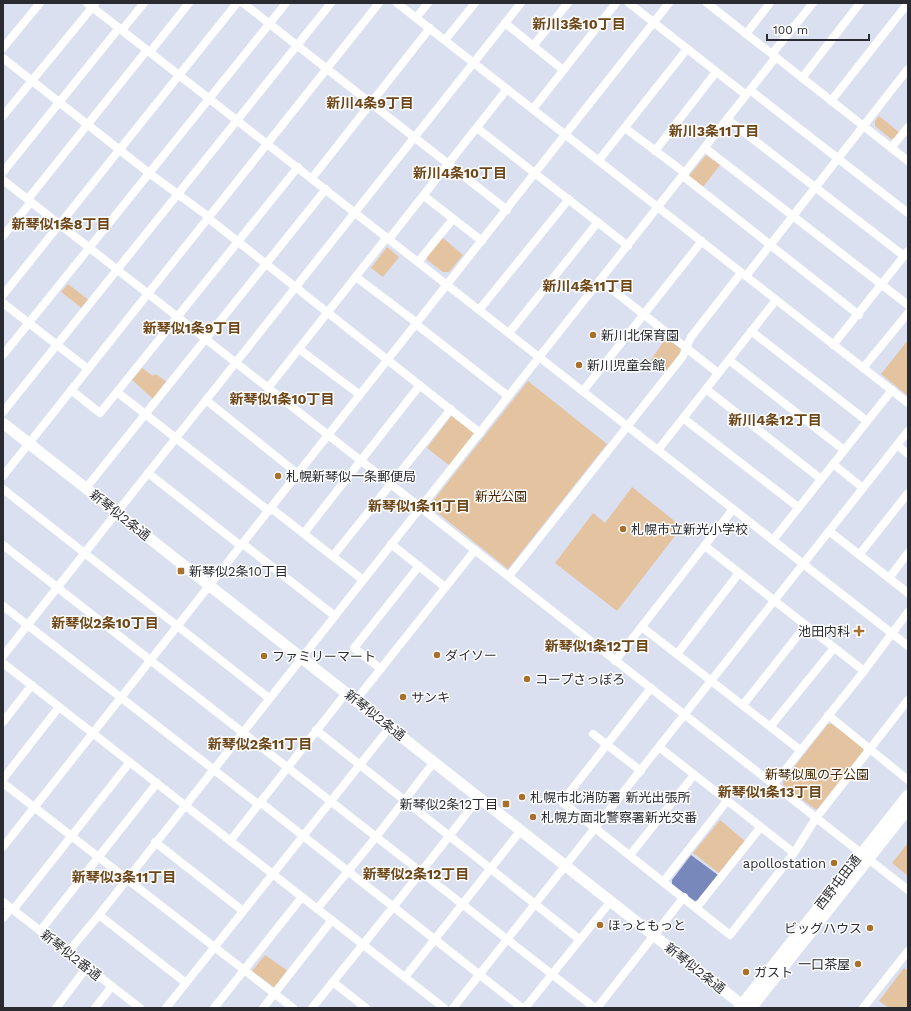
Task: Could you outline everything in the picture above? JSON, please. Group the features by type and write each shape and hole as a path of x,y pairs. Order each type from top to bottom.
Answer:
{"street":[{"path":"3,48 40,3"},
{"path":"3,172 144,3"},
{"path":"3,236 29,200 88,125 189,3"},
{"path":"3,295 237,3"},
{"path":"243,3 507,210"},
{"path":"3,355 286,3"},
{"path":"3,412 238,121 331,3"},
{"path":"3,476 379,3"},
{"path":"397,3 908,403"},
{"path":"416,18 428,3"},
{"path":"445,40 474,3"},
{"path":"3,656 521,3"},
{"path":"534,46 568,3"},
{"path":"533,109 616,3"},
{"path":"629,3 716,72 748,92 838,158 908,213"},
{"path":"3,847 482,242 669,3"},
{"path":"707,3 717,6 746,34 908,161"},
{"path":"746,34 770,3"},
{"path":"68,952 128,879 269,698 684,175 748,92 813,3"},
{"path":"802,78 860,3"},
{"path":"831,101 908,3"},
{"path":"3,116 92,4 121,29 908,646"},
{"path":"505,23 563,70"},
{"path":"312,178 430,28"},
{"path":"599,160 687,49"},
{"path":"3,58 149,173 209,218 480,433"},
{"path":"509,576 683,356 691,337 743,274 770,245 908,69"},
{"path":"655,151 716,72"},
{"path":"268,388 356,277 424,196 507,89"},
{"path":"727,119 815,187 906,254 833,345"},
{"path":"891,148 908,127"},
{"path":"477,128 628,246"},
{"path":"625,128 770,245 859,314"},
{"path":"705,148 908,305"},
{"path":"71,390 100,413 298,168"},
{"path":"3,180 908,890"},
{"path":"86,488 326,190"},
{"path":"424,196 482,242"},
{"path":"479,310 569,200"},
{"path":"418,262 453,219"},
{"path":"509,333 598,222"},
{"path":"583,391 702,242"},
{"path":"356,277 508,396"},
{"path":"600,280 718,373"},
{"path":"658,450 776,300"},
{"path":"3,304 88,369"},
{"path":"863,368 908,313"},
{"path":"751,331 867,421"},
{"path":"299,349 360,395"},
{"path":"729,360 844,450"},
{"path":"304,533 420,385"},
{"path":"706,389 821,479"},
{"path":"773,540 892,390"},
{"path":"117,392 145,415 304,533 363,580"},
{"path":"206,400 298,474"},
{"path":"333,556 450,409"},
{"path":"683,418 798,507"},
{"name":"新琴似2条通","path":"3,423 744,1007"},
{"path":"453,1008 908,432"},
{"path":"897,445 908,454"},
{"path":"833,464 863,488"},
{"path":"148,473 335,616"},
{"path":"3,488 269,698"},
{"path":"859,555 908,493"},
{"path":"615,661 733,509"},
{"path":"829,531 908,593"},
{"path":"391,544 445,587"},
{"path":"3,545 421,873 596,1008 684,897"},
{"path":"705,546 864,671"},
{"path":"356,700 475,550"},
{"path":"889,578 908,553"},
{"path":"381,669 354,648 419,566"},
{"path":"677,654 739,573"},
{"path":"3,606 120,698 303,836 524,1008 611,901"},
{"path":"774,784 864,671 908,612"},
{"path":"743,706 806,625"},
{"path":"642,627 800,750"},
{"path":"770,727 834,648"},
{"path":"3,663 444,1008"},
{"path":"3,722 32,685"},
{"path":"651,688 562,802 684,897 730,935 794,853 816,818 869,748 908,700"},
{"path":"230,841 346,692"},
{"path":"3,779 59,707"},
{"path":"828,715 908,780"},
{"path":"166,1008 390,727"},
{"path":"316,730 579,939"},
{"path":"594,734 641,771"},
{"path":"659,747 760,828 794,853"},
{"path":"3,918 73,837 130,762"},
{"path":"317,909 376,837 434,762"},
{"path":"630,855 694,775"},
{"path":"3,783 293,1008"},
{"path":"40,931 157,783"},
{"name":"西野屯田通","path":"865,856 908,794"},
{"path":"312,1008 362,944 394,907 450,837 479,797"},
{"path":"664,882 727,801"},
{"name":"西野屯田通","path":"744,1007 865,856 908,809"},
{"path":"697,908 760,828"},
{"path":"405,977 436,940 521,830"},
{"path":"156,842 243,911"},
{"path":"214,1008 302,897"},
{"name":"新琴似2番通","path":"3,902 140,1008"},
{"path":"99,915 186,983"},
{"path":"263,1008 332,920"},
{"path":"863,1008 908,951"},
{"path":"56,1008 87,967"},
{"path":"333,982 366,1008"},
{"path":"95,1008 112,986"}],"green space":[{"path":"879,116 899,132 894,139 891,139 875,126 875,121"},
{"path":"706,155 720,165 703,187 689,176"},
{"path":"442,237 463,255 449,272 443,272 427,260 427,257"},
{"path":"387,247 399,257 383,277 371,268"},
{"path":"68,284 90,301 83,309 61,292"},
{"path":"666,338 681,349 680,355 666,373 650,361"},
{"path":"908,340 908,396 881,374"},
{"path":"142,368 153,376 156,374 167,382 153,399 132,380"},
{"name":"新光公園","path":"528,381 607,444 508,569 429,506"},
{"path":"452,415 476,433 450,466 427,448"},
{"path":"632,487 682,527 617,611 555,563 593,513 605,523"},
{"name":"新琴似風の子公園","path":"828,724 832,724 863,748 863,752 818,809 815,809 783,785 783,781"},
{"path":"720,820 745,841 720,874 693,853"},
{"path":"908,843 908,876 892,863"},
{"path":"265,955 288,971 275,988 252,971"},
{"path":"904,968 908,971 908,1008 889,1008 879,1001"}],"water":[{"path":"691,855 718,875 698,900 695,901 672,885 672,880"}],"place":[{"name":"新川北保育園","path":"593,335"},
{"name":"新川児童会館","path":"579,365"},
{"name":"札幌新琴似一条郵便局","path":"278,476"},
{"name":"札幌市立新光小学校","path":"623,529"},
{"name":"新琴似2条10丁目","path":"181,571"},
{"name":"池田内科","path":"859,631"},
{"name":"ダイソー","path":"437,655"},
{"name":"ファミリーマート","path":"264,656"},
{"name":"コープさっぽろ","path":"527,679"},
{"name":"サンキ","path":"403,697"},
{"name":"札幌市北消防署 新光出張所","path":"522,797"},
{"name":"新琴似2条12丁目","path":"506,804"},
{"name":"札幌方面北警察署新光交番","path":"533,817"},
{"name":"apollostation","path":"834,863"},
{"name":"ほっともっと","path":"600,925"},
{"name":"ビッグハウス","path":"870,928"},
{"name":"一口茶屋","path":"858,964"},
{"name":"ガスト","path":"746,972"}],"district":[{"name":"新川3条10丁目","path":"579,24"},
{"name":"新川4条9丁目","path":"370,103"},
{"name":"新川3条11丁目","path":"714,131"},
{"name":"新川4条10丁目","path":"460,173"},
{"name":"新琴似1条8丁目","path":"61,224"},
{"name":"新川4条11丁目","path":"588,286"},
{"name":"新琴似1条9丁目","path":"192,328"},
{"name":"新琴似1条10丁目","path":"282,399"},
{"name":"新川4条12丁目","path":"775,420"},
{"name":"新琴似1条11丁目","path":"419,506"},
{"name":"新琴似2条10丁目","path":"105,623"},
{"name":"新琴似1条12丁目","path":"597,646"},
{"name":"新琴似2条11丁目","path":"260,744"},
{"name":"新琴似1条13丁目","path":"770,792"},
{"name":"新琴似2条12丁目","path":"416,874"},
{"name":"新琴似3条11丁目","path":"124,877"}]}
